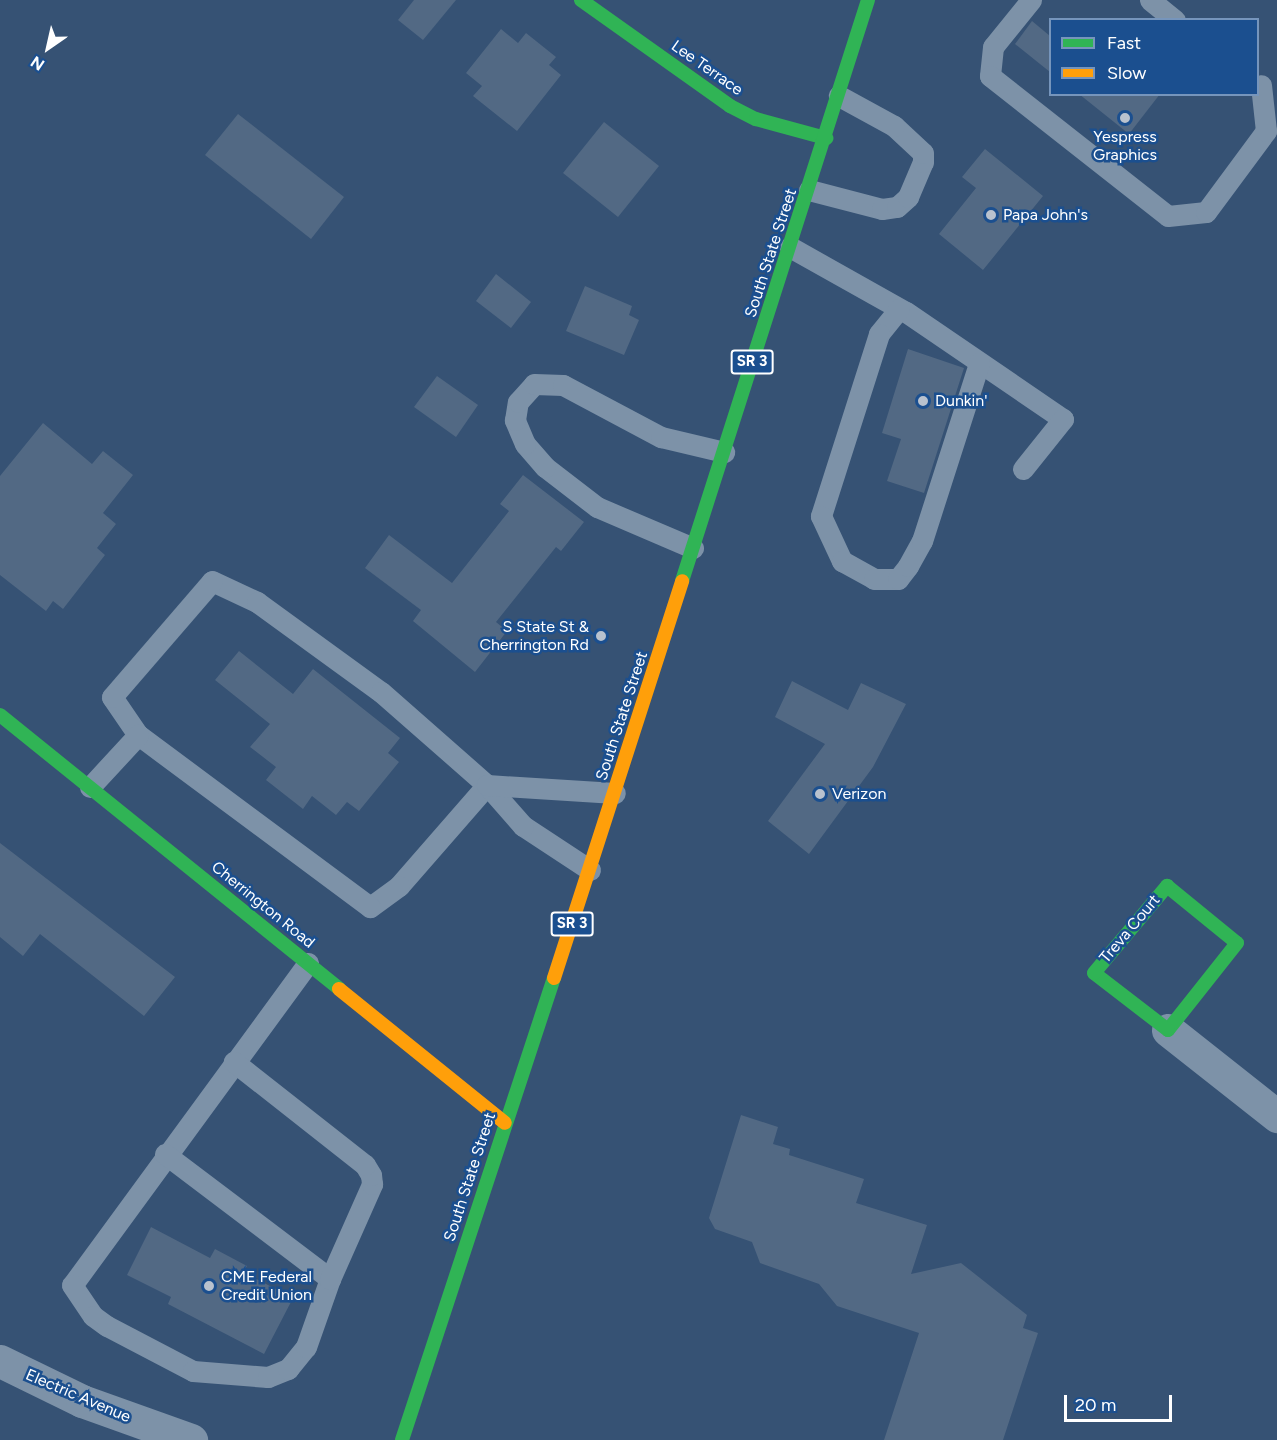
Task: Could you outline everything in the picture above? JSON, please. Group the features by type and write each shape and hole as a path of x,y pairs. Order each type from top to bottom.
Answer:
{"main road":[{"name":"Lee Terrace","path":"581,0 730,106 756,119 826,138"},
{"name":"South State Street","path":"402,1440 505,1123 591,870 826,138 868,0"},
{"name":"Cherrington Road","path":"0,715 505,1123"},
{"name":"Treva Court","path":"1167,886 1237,943 1168,1030 1094,973 1167,886"}],"street":[{"name":"Treva Court","path":"1168,1030 1277,1116"},
{"name":"Electric Avenue","path":"0,1361 82,1401 191,1440"}],"lane":[{"path":"1031,0 993,48 990,76 1168,216 1206,212 1266,131 1265,85"},
{"path":"1150,0 1172,18"},
{"path":"809,190 882,209 897,207 908,197 924,162 923,153 894,126 839,96"},
{"path":"790,247 899,309 1063,419 1023,469"},
{"path":"899,309 879,334 821,516 842,561 874,579 898,579 908,566 922,541 979,363"},
{"path":"693,549 597,507 544,467 525,444 515,420 518,402 534,384 563,385 661,437 724,452"},
{"path":"488,785 399,886 370,908 138,735 112,697 212,581 257,602 381,692 488,785 523,826 591,870"},
{"path":"90,787 138,735"},
{"path":"488,785 615,793"},
{"path":"234,1062 365,1166 371,1175 372,1184 330,1279 306,1347 288,1368 267,1377 193,1371 107,1326 77,1298 72,1284 77,1273 165,1154 308,963"},
{"path":"165,1154 330,1279"}],"building":[{"path":"414,0 456,0 423,40 398,20"},
{"path":"1032,21 1049,35 1049,71 1015,44"},
{"path":"501,29 518,43 526,33 556,57 549,65 561,75 517,131 473,96 482,86 466,73"},
{"name":"Yespress Graphics","path":"1082,96 1158,96 1129,134"},
{"path":"238,114 344,197 311,239 205,155"},
{"path":"604,122 659,166 618,217 563,173"},
{"name":"Papa John's","path":"985,149 1043,196 983,270 939,234 976,188 962,177"},
{"path":"496,274 531,302 511,328 476,301"},
{"path":"585,286 632,306 629,315 639,320 624,355 566,331"},
{"name":"Dunkin'","path":"908,349 964,368 924,493 887,481 901,439 882,433"},
{"path":"437,376 478,405 456,437 414,407"},
{"path":"43,423 92,464 103,451 133,475 103,513 116,524 97,548 105,555 63,609 53,601 46,611 0,575 0,476"},
{"path":"523,475 584,522 561,551 556,547 496,622 507,631 475,672 413,621 421,610 365,568 389,535 452,583 509,511 500,504"},
{"path":"239,651 293,694 313,669 400,738 388,753 399,762 359,811 347,802 336,815 312,796 303,809 266,780 276,767 250,747 270,724 215,680"},
{"name":"Verizon","path":"792,681 848,710 861,683 906,704 873,767 809,854 768,821 825,744 775,717"},
{"path":"0,843 175,977 144,1016 40,934 23,956 0,937"},
{"path":"741,1115 778,1127 773,1144 790,1149 789,1155 864,1179 856,1203 927,1225 911,1274 961,1263 1027,1315 1023,1328 1038,1333 1003,1440 884,1440 919,1333 837,1306 819,1284 760,1263 752,1242 715,1229 709,1218"},
{"name":"CME Federal Credit Union","path":"151,1227 210,1258 215,1249 247,1266 243,1272 293,1298 264,1354 168,1304 171,1297 127,1275"}],"traffic: fast":[{"path":"581,0 730,106 756,119 826,138"},
{"path":"682,581 868,0"},
{"path":"0,715 339,989"},
{"path":"1167,886 1237,943 1168,1030 1094,973 1167,886"},
{"path":"402,1440 554,978"}],"traffic: slow":[{"path":"554,978 682,581"},
{"path":"339,989 505,1123"}],"place":[{"name":"Yespress Graphics","path":"1125,118"},
{"name":"Papa John's","path":"991,215"},
{"name":"Dunkin'","path":"923,401"},
{"name":"S State St & Cherrington Rd","path":"601,636"},
{"name":"Verizon","path":"820,794"},
{"name":"CME Federal Credit Union","path":"209,1286"}]}
